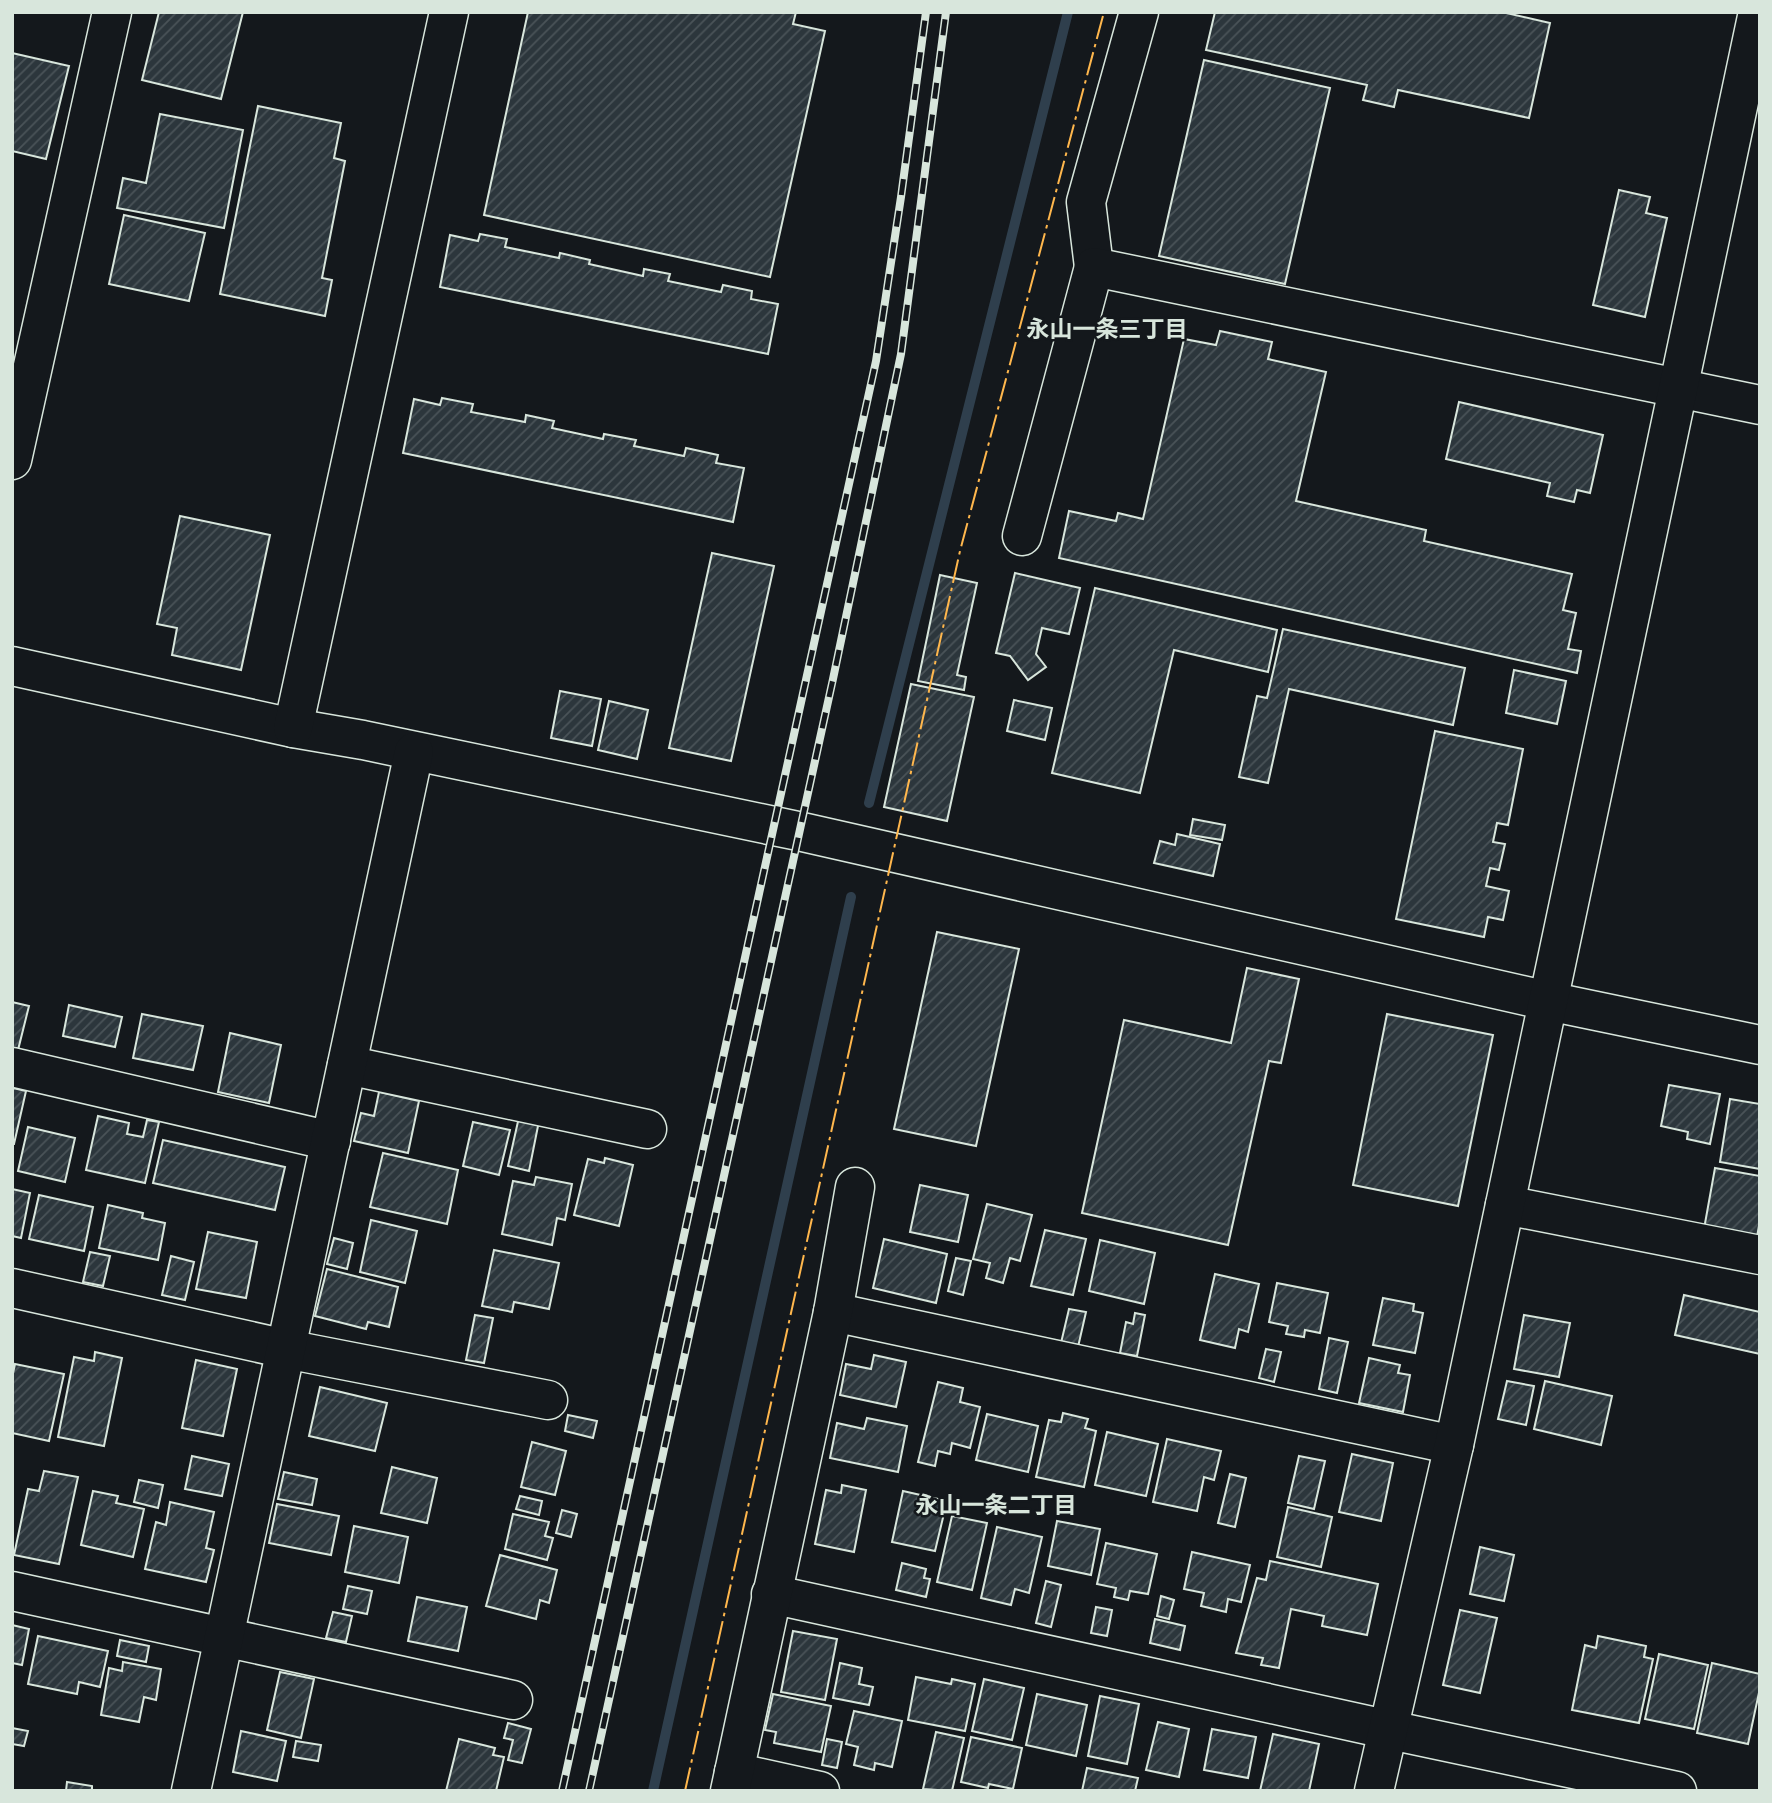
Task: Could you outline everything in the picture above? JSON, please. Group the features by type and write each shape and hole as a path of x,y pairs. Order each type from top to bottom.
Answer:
{"street":[{"path":"12,460 112,12"},
{"path":"293,729 449,12"},
{"path":"1022,536 1094,267 1086,202 1139,12"},
{"path":"1374,1791 1454,1445 1758,12"},
{"path":"1094,267 1760,405"},
{"path":"12,666 293,729 363,740 798,831 1548,1000 1760,1045"},
{"path":"191,1791 414,752"},
{"path":"347,1065 647,1129"},
{"path":"12,1067 331,1141"},
{"path":"820,1791 732,1781 833,1312 855,1188"},
{"path":"1505,1205 1760,1255"},
{"path":"12,1287 286,1349 548,1400"},
{"path":"833,1312 1454,1445"},
{"path":"12,1591 513,1700"},
{"path":"771,1594 1677,1791"}],"building":[{"path":"159,12 243,12 221,99 142,80"},
{"path":"528,12 796,12 793,24 825,31 770,277 484,215"},
{"path":"1215,12 1502,12 1550,23 1529,118 1398,90 1394,107 1363,100 1367,85 1206,50"},
{"path":"12,53 69,66 46,159 12,151"},
{"path":"1204,60 1330,88 1285,284 1159,256"},
{"path":"258,106 341,123 334,158 345,161 322,278 332,280 325,316 220,294"},
{"path":"160,114 243,130 224,228 117,208 123,178 146,183"},
{"path":"1619,190 1650,197 1646,213 1667,218 1645,317 1593,305"},
{"path":"124,215 205,233 189,301 109,284"},
{"path":"480,234 507,239 505,247 559,258 560,253 590,260 589,264 643,276 644,269 670,274 668,281 721,292 723,285 752,291 751,299 778,304 768,354 440,287 450,235 478,241"},
{"path":"1220,331 1272,342 1268,359 1326,372 1296,501 1426,530 1424,541 1572,574 1563,610 1576,613 1568,649 1581,651 1577,673 1059,558 1069,511 1116,521 1118,513 1143,519 1184,339 1216,345"},
{"path":"442,398 473,404 471,412 525,422 526,415 554,421 552,428 603,439 604,434 636,440 634,446 684,456 686,448 718,455 716,463 744,468 733,522 403,453 414,399 440,405"},
{"path":"1459,402 1603,435 1590,493 1577,490 1574,502 1547,496 1550,483 1446,459"},
{"path":"180,516 270,535 241,670 172,655 177,628 157,624"},
{"path":"712,553 774,566 731,761 669,748"},
{"path":"1015,573 1080,588 1069,634 1042,628 1036,654 1046,667 1028,680 1010,656 996,653"},
{"path":"940,575 977,583 957,675 966,677 964,690 918,681"},
{"path":"1095,588 1277,630 1268,672 1174,650 1140,793 1052,773"},
{"path":"1283,629 1465,668 1453,725 1289,689 1268,783 1239,777 1257,696 1267,698"},
{"path":"1514,670 1566,681 1557,724 1506,713"},
{"path":"911,684 974,697 947,821 884,807"},
{"path":"560,691 601,699 592,746 551,738"},
{"path":"1014,700 1052,708 1045,740 1007,731"},
{"path":"609,701 648,710 637,759 598,750"},
{"path":"1435,731 1523,749 1508,825 1497,823 1493,842 1505,844 1499,870 1490,868 1486,886 1509,891 1503,920 1488,917 1484,937 1396,919"},
{"path":"1193,819 1225,825 1222,840 1190,835"},
{"path":"1177,834 1220,844 1213,876 1154,863 1160,841 1175,845"},
{"path":"937,932 1019,949 976,1146 894,1129"},
{"path":"1247,968 1299,979 1281,1063 1269,1061 1228,1245 1082,1213 1124,1020 1231,1043"},
{"path":"12,1002 29,1006 18,1050 12,1049"},
{"path":"69,1005 122,1017 115,1047 63,1036"},
{"path":"142,1014 203,1026 193,1070 133,1058"},
{"path":"1387,1014 1493,1035 1458,1206 1353,1185"},
{"path":"230,1033 281,1045 269,1103 218,1092"},
{"path":"1669,1085 1720,1094 1710,1144 1687,1139 1688,1132 1661,1126"},
{"path":"13,1088 26,1091 12,1144"},
{"path":"379,1092 419,1101 408,1153 354,1141 361,1113 374,1116"},
{"path":"1730,1099 1760,1104 1760,1169 1720,1162"},
{"path":"98,1116 129,1123 127,1134 143,1137 147,1120 159,1122 145,1183 86,1170"},
{"path":"519,1117 539,1121 529,1171 508,1166"},
{"path":"473,1122 510,1130 499,1175 463,1166"},
{"path":"28,1127 75,1138 65,1182 18,1171"},
{"path":"163,1140 285,1167 275,1210 153,1183"},
{"path":"383,1153 458,1170 447,1224 370,1207"},
{"path":"605,1158 633,1165 619,1226 574,1215 588,1159 604,1163"},
{"path":"1715,1168 1760,1176 1760,1220 1757,1237 1704,1229"},
{"path":"536,1177 572,1184 565,1220 557,1218 552,1245 502,1234 513,1181 534,1185"},
{"path":"920,1185 968,1195 958,1242 910,1232"},
{"path":"12,1189 30,1193 21,1238 12,1236"},
{"path":"39,1195 93,1207 84,1251 29,1239"},
{"path":"987,1204 1032,1215 1020,1261 1010,1258 1003,1283 986,1278 990,1263 973,1259"},
{"path":"108,1205 143,1213 142,1218 165,1223 158,1260 99,1248"},
{"path":"371,1220 417,1231 405,1283 360,1272"},
{"path":"1045,1230 1086,1239 1073,1295 1031,1286"},
{"path":"208,1232 257,1242 246,1298 196,1289"},
{"path":"334,1238 353,1243 347,1269 327,1264"},
{"path":"884,1239 947,1254 936,1303 873,1288"},
{"path":"1100,1240 1155,1253 1144,1304 1089,1291"},
{"path":"494,1250 559,1263 549,1309 514,1302 512,1312 482,1306"},
{"path":"90,1252 110,1256 103,1286 83,1282"},
{"path":"171,1256 194,1262 185,1300 162,1295"},
{"path":"956,1258 971,1261 963,1295 948,1291"},
{"path":"327,1269 398,1287 389,1327 368,1322 366,1329 315,1316"},
{"path":"1215,1274 1259,1284 1248,1332 1239,1329 1235,1348 1200,1340"},
{"path":"1277,1283 1328,1293 1320,1333 1305,1330 1304,1337 1286,1334 1288,1326 1269,1322"},
{"path":"1684,1295 1760,1312 1760,1354 1675,1335"},
{"path":"1383,1298 1414,1304 1413,1311 1423,1313 1415,1353 1373,1345"},
{"path":"1069,1309 1086,1312 1078,1347 1061,1343"},
{"path":"1135,1313 1145,1315 1137,1356 1120,1353 1126,1322 1133,1324"},
{"path":"475,1315 493,1318 484,1363 466,1360"},
{"path":"1524,1315 1570,1323 1559,1377 1514,1369"},
{"path":"1329,1338 1348,1342 1337,1393 1319,1389"},
{"path":"1266,1349 1281,1352 1274,1382 1259,1378"},
{"path":"95,1352 122,1358 104,1446 58,1437 74,1357 94,1361"},
{"path":"874,1355 906,1362 896,1407 840,1395 846,1364 871,1369"},
{"path":"1369,1358 1400,1365 1398,1373 1410,1375 1403,1412 1359,1403"},
{"path":"196,1360 237,1369 223,1436 182,1428"},
{"path":"15,1364 64,1374 49,1441 12,1433 12,1378"},
{"path":"1507,1381 1534,1386 1526,1425 1498,1419"},
{"path":"1545,1381 1612,1396 1601,1445 1534,1429"},
{"path":"938,1382 963,1388 960,1402 980,1407 970,1448 952,1443 950,1454 938,1451 935,1466 918,1462"},
{"path":"320,1387 387,1403 375,1451 309,1436"},
{"path":"1063,1413 1088,1419 1085,1428 1096,1431 1084,1487 1036,1477 1049,1420 1061,1422"},
{"path":"987,1414 1038,1426 1028,1472 976,1460"},
{"path":"568,1415 597,1421 593,1438 565,1431"},
{"path":"867,1418 907,1426 898,1472 830,1458 837,1423 864,1429"},
{"path":"1107,1432 1158,1444 1146,1496 1095,1485"},
{"path":"1167,1439 1221,1451 1214,1480 1204,1477 1197,1511 1153,1502"},
{"path":"532,1442 566,1451 555,1495 521,1487"},
{"path":"1352,1454 1393,1463 1381,1521 1339,1512"},
{"path":"192,1456 229,1464 222,1496 185,1489"},
{"path":"1299,1456 1325,1461 1314,1509 1288,1503"},
{"path":"392,1467 437,1478 427,1523 381,1513"},
{"path":"44,1471 78,1477 59,1564 14,1555 28,1489 39,1491"},
{"path":"284,1472 317,1479 312,1505 278,1499"},
{"path":"1230,1474 1246,1478 1235,1527 1218,1523"},
{"path":"139,1480 163,1485 158,1508 134,1502"},
{"path":"842,1485 866,1490 854,1552 815,1544 826,1490 841,1493"},
{"path":"93,1491 118,1496 116,1503 144,1509 133,1557 81,1545"},
{"path":"903,1491 947,1501 935,1551 892,1542"},
{"path":"520,1496 542,1501 539,1515 516,1509"},
{"path":"170,1502 214,1512 206,1548 214,1550 206,1582 145,1569 156,1522 166,1525"},
{"path":"277,1504 339,1516 331,1555 269,1543"},
{"path":"1288,1507 1332,1517 1321,1567 1277,1557"},
{"path":"562,1510 577,1514 571,1537 556,1533"},
{"path":"513,1514 549,1522 545,1536 553,1538 547,1560 505,1549"},
{"path":"952,1516 987,1523 972,1590 937,1582"},
{"path":"1057,1521 1100,1529 1091,1575 1048,1566"},
{"path":"354,1526 408,1537 399,1583 345,1572"},
{"path":"997,1527 1042,1537 1029,1593 1015,1589 1011,1605 981,1598"},
{"path":"1106,1543 1157,1554 1148,1594 1130,1591 1128,1600 1114,1597 1116,1588 1097,1584"},
{"path":"1480,1547 1514,1555 1504,1601 1470,1594"},
{"path":"1192,1552 1250,1565 1241,1602 1228,1599 1226,1612 1201,1606 1204,1593 1184,1589"},
{"path":"500,1555 557,1570 549,1603 540,1600 536,1619 486,1606"},
{"path":"1270,1561 1378,1584 1367,1635 1322,1626 1324,1616 1291,1609 1279,1668 1261,1665 1263,1658 1236,1653 1257,1578 1266,1580"},
{"path":"902,1563 926,1569 924,1578 930,1579 926,1597 896,1590"},
{"path":"1046,1581 1061,1585 1051,1627 1036,1623"},
{"path":"348,1586 372,1591 367,1614 343,1609"},
{"path":"1161,1596 1174,1600 1169,1619 1157,1616"},
{"path":"417,1597 467,1607 458,1651 408,1641"},
{"path":"1096,1607 1112,1610 1107,1636 1091,1633"},
{"path":"1460,1610 1497,1618 1480,1693 1443,1685"},
{"path":"333,1612 352,1616 346,1642 326,1638"},
{"path":"1155,1619 1185,1626 1180,1650 1150,1643"},
{"path":"12,1625 29,1629 22,1665 12,1663"},
{"path":"793,1631 837,1639 825,1700 781,1692"},
{"path":"38,1636 108,1651 100,1687 79,1682 77,1694 28,1684"},
{"path":"1598,1636 1646,1646 1644,1657 1653,1659 1639,1723 1572,1710 1585,1645 1596,1648"},
{"path":"120,1640 149,1646 146,1662 117,1656"},
{"path":"1659,1654 1708,1665 1694,1729 1645,1719"},
{"path":"123,1662 161,1669 156,1700 144,1697 139,1722 101,1715 109,1668 122,1671"},
{"path":"840,1663 862,1668 859,1684 873,1687 869,1705 833,1698"},
{"path":"1712,1663 1760,1674 1760,1688 1748,1744 1697,1733"},
{"path":"280,1672 314,1679 301,1738 267,1730"},
{"path":"916,1677 951,1684 952,1679 975,1684 965,1731 908,1720"},
{"path":"984,1679 1024,1688 1012,1740 972,1731"},
{"path":"773,1694 831,1706 821,1752 774,1743 776,1732 765,1730"},
{"path":"1037,1694 1087,1705 1076,1756 1026,1745"},
{"path":"1100,1696 1139,1704 1127,1764 1088,1756"},
{"path":"854,1711 902,1721 892,1767 875,1763 874,1770 854,1765 858,1747 846,1744"},
{"path":"1158,1722 1189,1729 1179,1777 1146,1770"},
{"path":"508,1723 531,1729 522,1763 508,1760 513,1740 504,1738"},
{"path":"12,1728 28,1731 24,1746 12,1744"},
{"path":"1212,1729 1256,1737 1248,1778 1204,1770"},
{"path":"241,1731 286,1741 277,1781 233,1772"},
{"path":"936,1732 964,1738 952,1791 923,1789"},
{"path":"1273,1734 1319,1744 1309,1791 1260,1791"},
{"path":"971,1737 1022,1748 1013,1789 989,1784 988,1788 961,1782"},
{"path":"459,1739 495,1748 493,1755 504,1757 496,1791 446,1791"},
{"path":"827,1739 842,1742 837,1768 822,1765"},
{"path":"296,1741 321,1745 318,1761 293,1757"},
{"path":"1087,1768 1138,1778 1135,1791 1082,1791"},
{"path":"67,1782 92,1786 92,1791 66,1791"}],"waterway":[{"path":"869,803 1068,12"},
{"path":"653,1791 851,897"}],"railway":[{"path":"562,1791 876,361 926,12"},
{"path":"589,1791 833,679 901,354 946,12"}],"power":[{"path":"685,1791 960,551 1104,12"}],"district":[{"name":"永山一条三丁目","path":"1107,328"},
{"name":"永山一条二丁目","path":"996,1504"}]}
